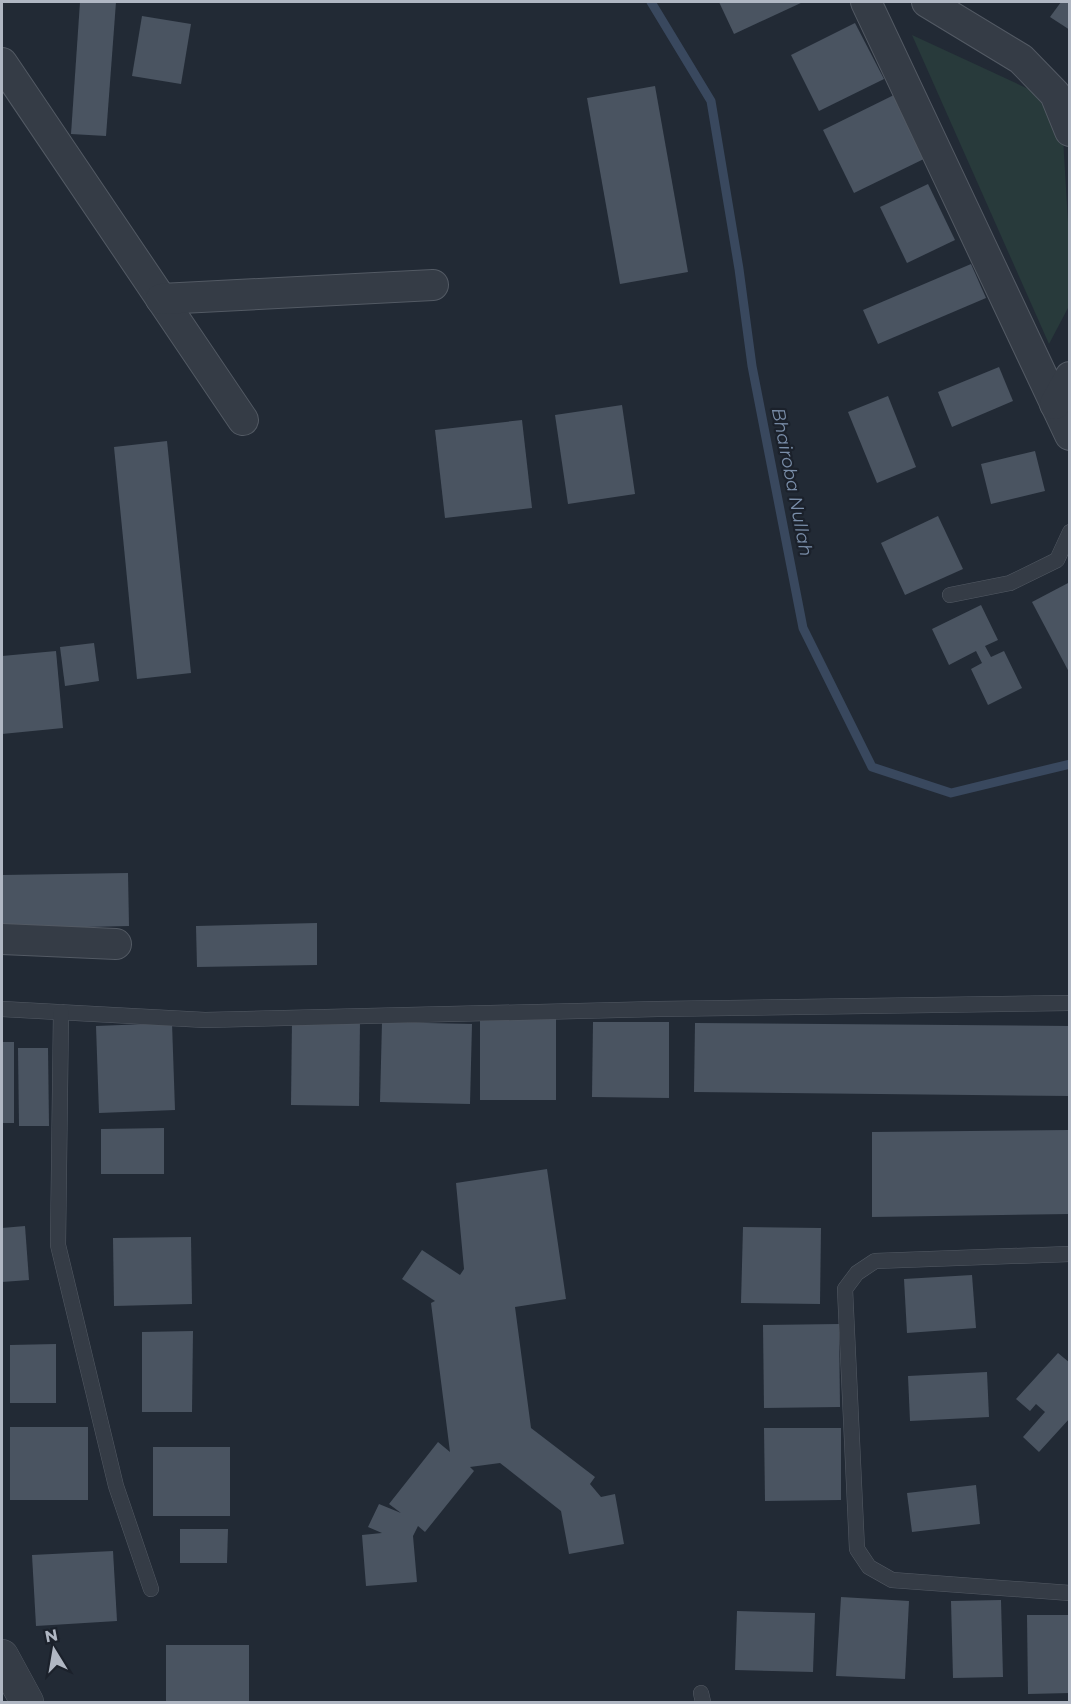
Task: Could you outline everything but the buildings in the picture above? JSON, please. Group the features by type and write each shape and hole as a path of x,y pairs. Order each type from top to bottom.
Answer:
{"street":[{"path":"866,2 1070,435"},
{"path":"927,2 1021,59 1055,94 1070,131"},
{"path":"2,63 243,420"},
{"path":"161,299 433,285"},
{"path":"1055,404 1070,378"},
{"path":"2,939 116,944"},
{"path":"2,1656 27,1702"}],"lane":[{"path":"951,595 1010,583 1057,560 1070,532"},
{"path":"2,1009 205,1020 658,1009 1070,1003"},
{"path":"61,1012 58,1245 116,1486 151,1588"},
{"path":"1070,1254 875,1261 857,1273 844,1289 857,1549 869,1567 892,1580 1070,1593"}],"shaded area":[{"path":"912,35 1061,104 1069,239 1069,306 1049,344"}],"waterway":[{"name":"Bhairoba Nullah","path":"651,2 711,101 739,269 752,366 803,628 872,767 951,793 1070,764"}]}
